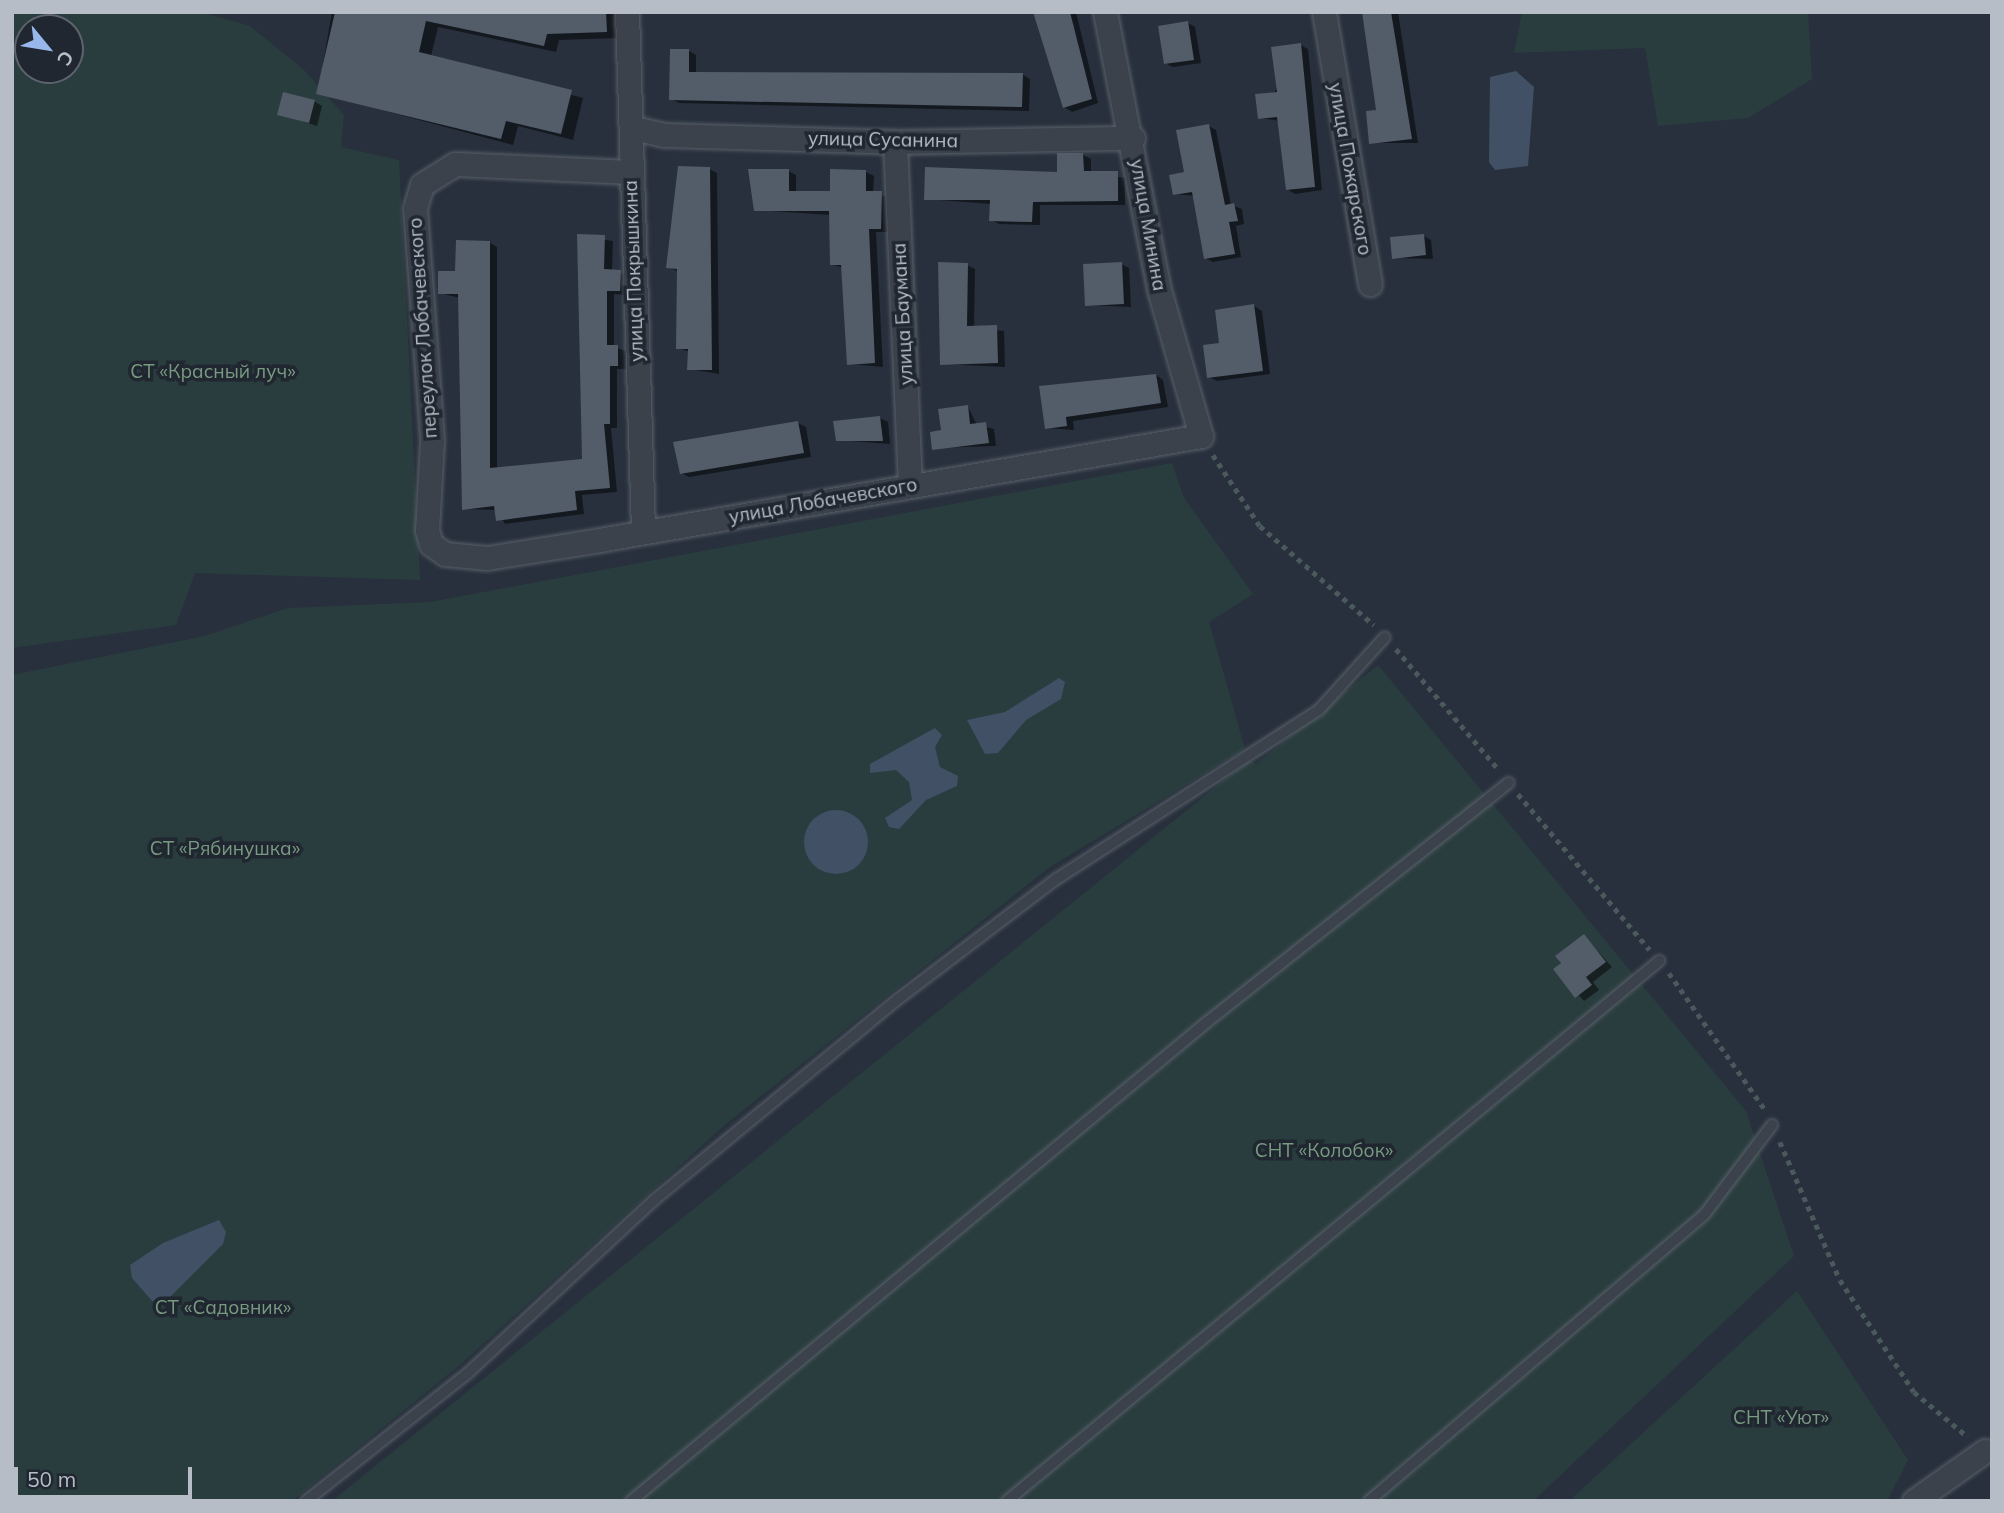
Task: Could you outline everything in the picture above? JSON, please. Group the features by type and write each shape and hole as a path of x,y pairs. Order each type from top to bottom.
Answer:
{"street":[{"name":"улица Покрышкина","path":"627,12 634,128 630,172 643,529"},
{"name":"улица Минина","path":"1105,12 1133,138 1159,290 1201,436"},
{"name":"улица Пожарского","path":"1324,12 1344,160 1370,284"},
{"name":"улица Сусанина","path":"634,128 665,135 895,142 1133,138"},
{"name":"улица Баумана","path":"895,142 910,485"},
{"name":"переулок Лобачевского","path":"445,554 431,544 427,530 432,441 415,208 422,185 455,164 630,172"},
{"name":"улица Лобачевского","path":"445,554 487,558 643,529 1201,436"},
{"path":"1914,1501 1985,1451"}],"lane":[{"path":"306,1501 467,1374 653,1201 897,1000 1058,878 1319,710 1385,637"},
{"path":"631,1501 1207,1023 1509,783"},
{"path":"1007,1501 1660,961"},
{"path":"1369,1501 1704,1215 1772,1125"}],"path":[{"path":"1201,436 1260,526 1385,637 1520,796"}],"green space":[{"name":"СТ «Красный луч»","path":"12,12 201,12 250,26 304,70 344,115 341,147 399,160 420,580 195,573 176,625 12,648"},
{"path":"1522,12 1808,12 1812,79 1748,118 1658,126 1645,48 1514,53"},
{"path":"1172,463 1184,498 1253,594 1209,622 1245,749 1050,867 726,1124 460,1365 292,1501 12,1501 12,675 205,636 288,608 430,602"},
{"name":"СНТ «Колобок»","path":"1378,665 1746,1111 1794,1256 1533,1501 332,1501 1249,760 1256,764"},
{"name":"СНТ «Уют»","path":"1797,1291 1908,1460 1887,1501 1569,1501"}],"water":[{"path":"1516,71 1534,87 1528,166 1495,170 1489,162 1490,77"},
{"path":"1059,678 1065,682 1061,699 1026,720 998,753 985,754 967,720 1005,712"},
{"path":"935,728 942,735 935,747 940,767 958,776 957,786 926,800 899,829 889,827 885,818 912,800 909,782 896,770 870,773 870,764"},
{"path":"836,810 859,819 868,842 859,865 836,874 813,865 804,842 813,819"},
{"path":"219,1220 226,1232 223,1244 168,1299 152,1301 132,1278 130,1265 163,1243"}],"building":[{"path":"335,12 606,12 607,32 547,34 544,46 426,21 419,52 572,90 561,134 506,121 501,139 316,94"},
{"path":"1033,12 1070,12 1092,99 1063,108"},
{"path":"1362,12 1391,12 1412,139 1369,144 1366,111 1376,110"},
{"path":"1188,21 1194,60 1164,64 1158,26"},
{"path":"1301,43 1315,187 1286,190 1277,117 1258,119 1255,94 1277,92 1271,47"},
{"path":"670,49 689,49 689,72 1023,73 1022,107 669,100"},
{"path":"283,92 315,100 309,123 277,115"},
{"path":"1209,124 1225,205 1234,203 1238,221 1229,222 1235,254 1204,259 1192,192 1173,195 1169,175 1184,172 1176,130"},
{"path":"1057,153 1083,153 1084,171 1118,171 1118,201 1033,202 1032,222 989,221 990,200 924,200 925,167 1057,172"},
{"path":"678,166 710,167 712,370 687,370 688,349 676,349 677,269 666,268"},
{"path":"748,169 789,169 789,191 830,191 830,169 866,170 866,191 882,191 881,229 869,229 875,363 847,365 841,265 830,265 829,211 754,211"},
{"path":"577,234 605,235 604,269 621,270 620,291 607,291 607,345 618,345 618,366 610,366 610,424 604,424 610,488 575,491 577,510 496,521 494,506 462,510 458,294 438,294 438,271 455,271 456,240 490,241 490,468 582,459"},
{"path":"1424,234 1426,255 1392,259 1390,237"},
{"path":"938,262 968,263 967,326 997,325 998,363 940,365"},
{"path":"1122,262 1124,304 1085,306 1083,264"},
{"path":"1254,304 1263,371 1207,378 1203,345 1219,343 1215,310"},
{"path":"1156,374 1161,403 1066,417 1067,426 1045,429 1039,386"},
{"path":"968,405 970,424 986,422 989,443 932,450 930,432 941,430 938,409"},
{"path":"880,416 883,441 836,441 833,421"},
{"path":"798,421 804,453 680,474 673,442"},
{"path":"1584,934 1606,962 1586,977 1592,985 1575,998 1553,969 1561,963 1555,956"}],"park label":[{"name":"СТ «Рябинушка»","path":"225,849"},
{"name":"СТ «Садовник»","path":"223,1308"}]}
